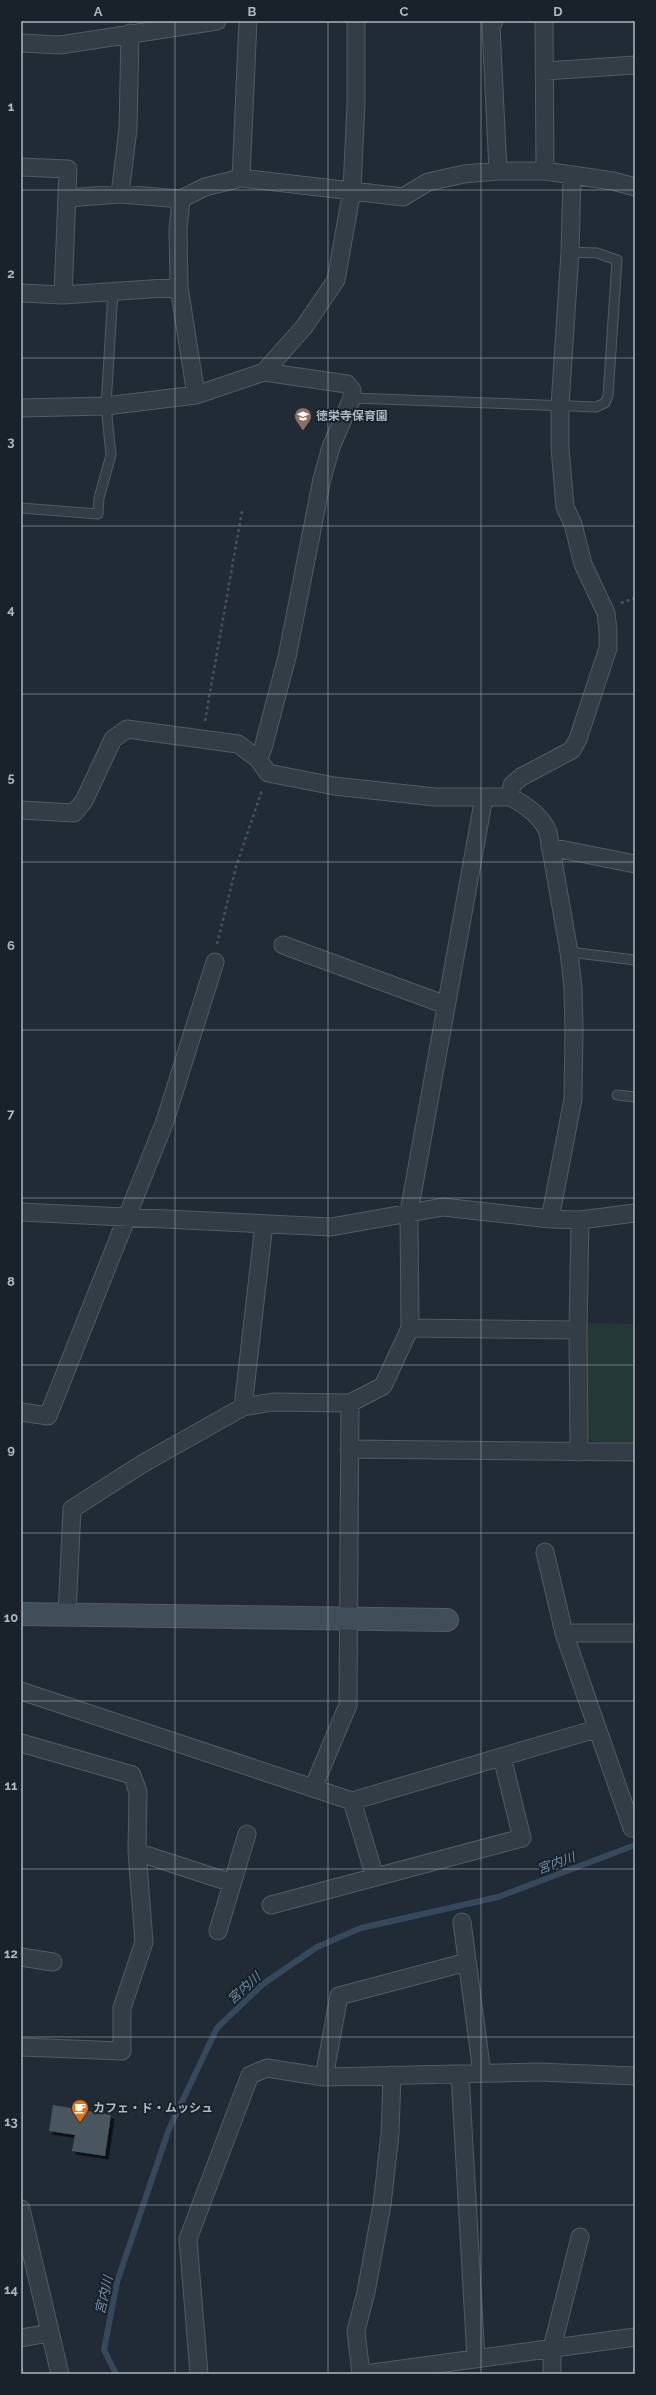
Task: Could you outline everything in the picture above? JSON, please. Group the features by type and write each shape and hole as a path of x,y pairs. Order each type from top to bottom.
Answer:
{"street":[{"path":"21,43 60,44 140,28 217,21"},
{"path":"241,178 248,21"},
{"path":"264,372 304,327 336,280 352,190 356,103 356,21"},
{"path":"494,21 490,26 498,171"},
{"path":"544,21 545,171"},
{"path":"120,194 140,28"},
{"path":"545,71 635,65"},
{"path":"21,167 68,170 63,295"},
{"path":"67,198 120,194 181,199 205,187 241,178 352,190 369,195 403,197 428,182 464,174 498,171 545,171 613,181 635,187"},
{"path":"510,797 512,785 521,777 572,750 578,739 608,648 606,613 583,564 573,524 565,508 560,448 560,406 570,252 572,175"},
{"path":"181,199 178,230 179,287 196,395"},
{"path":"21,293 63,295 179,287"},
{"path":"21,408 106,406 196,395 264,372 347,384 352,390 352,398 331,447 324,473 287,657 263,748 258,759"},
{"path":"21,810 60,814 74,813 84,801 113,739 127,729 238,744 258,759 268,773 342,787 435,797 510,797 521,802 544,823 550,847 569,952 573,988 573,1099 550,1219"},
{"path":"67,1614 72,1509 142,1464 243,1407 273,1402 350,1403 383,1386 410,1328 410,1212 484,797"},
{"path":"550,847 635,864"},
{"path":"283,945 446,1005"},
{"path":"21,1412 48,1416 165,1121 215,962"},
{"path":"21,1212 331,1227 443,1207 550,1219 580,1220 635,1213"},
{"path":"579,1452 578,1330 580,1220"},
{"path":"243,1407 264,1224"},
{"path":"410,1328 578,1330"},
{"path":"313,1788 348,1705 350,1403"},
{"path":"349,1449 635,1452"},
{"path":"546,1552 564,1633 596,1729 632,1828"},
{"path":"21,1614 447,1620"},
{"path":"564,1633 635,1633"},
{"path":"21,1691 352,1801 596,1729"},
{"path":"21,1743 132,1775 138,1792 137,1852 144,1942 122,2008 122,2051 21,2047"},
{"path":"271,1905 522,1838 502,1757"},
{"path":"352,1801 375,1877"},
{"path":"218,1931 247,1834"},
{"path":"137,1852 232,1883"},
{"path":"462,1922 482,2073"},
{"path":"21,1957 53,1962"},
{"path":"324,2077 339,1996 467,1962"},
{"path":"199,2374 188,2239 250,2075 267,2068 324,2077 538,2072 635,2076"},
{"path":"460,2074 476,2359"},
{"path":"362,2374 356,2331 366,2292 382,2204 390,2134 392,2075"},
{"path":"22,2214 49,2333 60,2374"},
{"path":"552,2374 552,2348 580,2237"},
{"path":"21,2338 49,2333"},
{"path":"365,2374 635,2337"}],"lane":[{"path":"352,398 596,407 605,403 608,396 618,260 610,256 570,252"},
{"path":"21,508 98,514 99,498 111,455 106,406 113,291"},
{"path":"569,952 635,960"},
{"path":"617,1095 635,1097"}],"path":[{"path":"202,738 242,511"},
{"path":"215,962 236,867 268,773"}],"green space":[{"path":"587,1323 635,1324 635,1447 598,1446 584,1434"}],"building":[{"name":"カフェ・ド・ムッシュ","path":"53,2105 111,2115 105,2156 72,2151 75,2135 49,2131"}],"waterway":[{"name":"宮内川","path":"116,2374 104,2350 117,2282 169,2129 217,2028 263,1984 317,1947 361,1928 498,1897 635,1845"}],"place":[{"name":"徳栄寺保育園","path":"303,431"},
{"name":"カフェ・ド・ムッシュ","path":"80,2123"}]}
